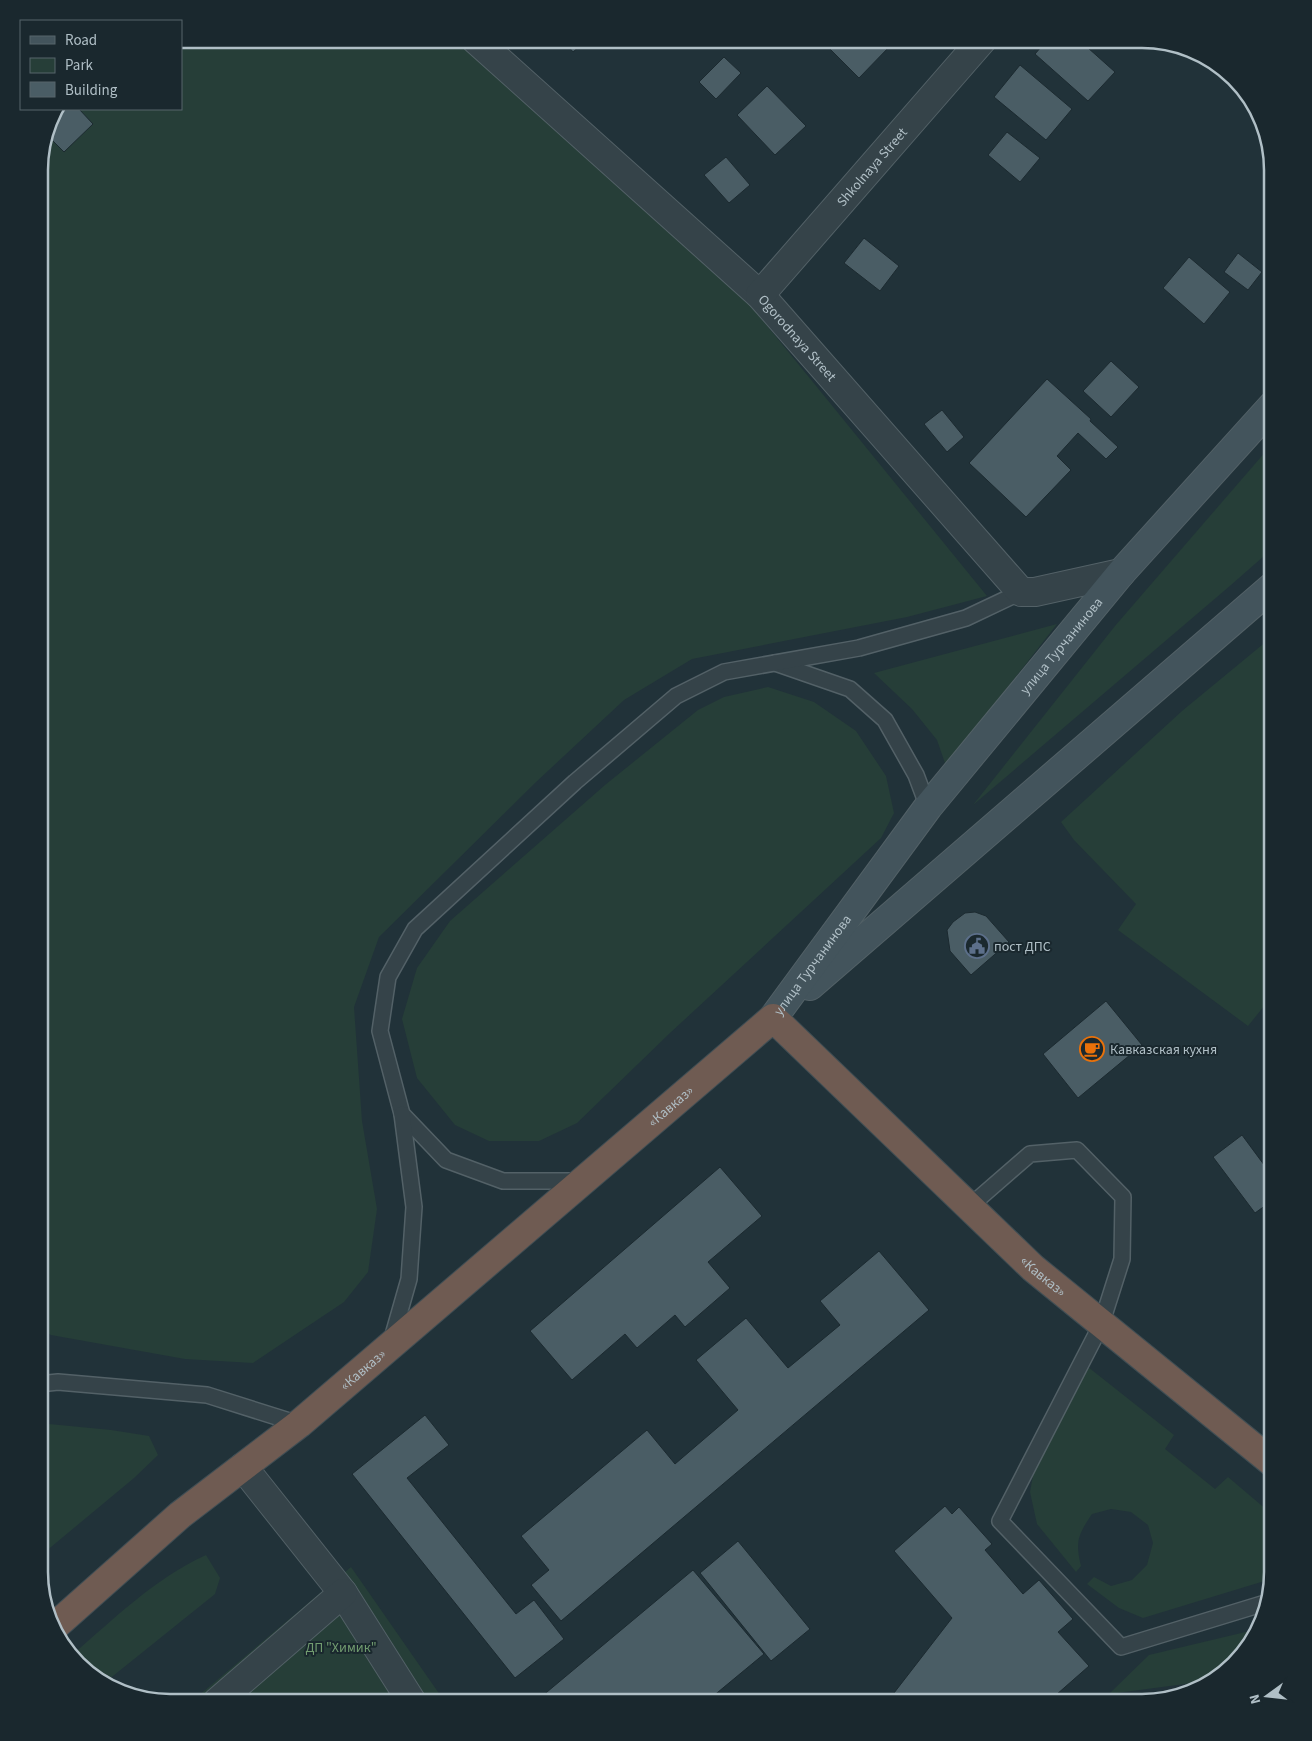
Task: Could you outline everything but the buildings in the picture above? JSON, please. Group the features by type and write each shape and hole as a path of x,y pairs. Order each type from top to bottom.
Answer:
{"highway":[{"name":"«Кавказ»","path":"59,1623 180,1515 299,1424 773,1018 1033,1268 1264,1456"}],"street":[{"name":"Ogorodnaya Street","path":"485,48 760,295 1021,592"},
{"name":"Shkolnaya Street","path":"760,295 975,48"},
{"name":"улица Турчанинова","path":"773,1018 928,807 1121,573 1264,415"},
{"path":"1021,592 1035,592 1121,573"},
{"name":"улица Турчанинова","path":"773,1018 1264,594"},
{"path":"243,1467 343,1593 407,1694"},
{"path":"226,1694 343,1593"}],"lane":[{"path":"390,1346 409,1278 414,1207 402,1114 380,1031 388,977 414,929 575,782 676,696 724,672 860,648 966,618 1021,592"},
{"path":"773,663 850,689 885,720 916,774 928,807"},
{"path":"402,1114 446,1160 503,1181 582,1181"},
{"path":"970,1207 1030,1154 1077,1150 1123,1196 1122,1259 1101,1325 1000,1521 1121,1647 1260,1605"},
{"path":"48,1383 58,1382 207,1395 299,1424"}],"green space":[{"path":"182,48 467,48 751,306 987,596 907,617 692,659 624,700 535,783 379,937 354,1007 362,1121 377,1209 368,1272 344,1302 253,1363 185,1359 48,1334 48,161 52,138 63,110 182,110"},
{"path":"1264,453 1264,556 973,805 1115,626"},
{"path":"1057,624 946,766 937,740 912,709 874,673"},
{"path":"1264,643 1264,1006 1248,1026 1118,930 1136,904 1074,840 1061,822 1182,711"},
{"path":"768,687 814,702 856,731 886,776 894,813 881,838 670,1033 577,1123 539,1141 489,1141 455,1125 417,1078 402,1019 417,968 450,921 605,785 698,710 724,697"},
{"path":"1088,1367 1174,1435 1165,1449 1215,1489 1228,1477 1264,1507 1264,1581 1143,1618 1119,1608 1087,1584 1094,1577 1111,1586 1132,1580 1147,1565 1153,1543 1148,1525 1131,1512 1111,1509 1092,1514 1079,1538 1078,1550 1081,1566 1076,1572 1037,1524 1030,1492 1034,1470"},
{"path":"48,1424 149,1436 158,1455 134,1478 48,1550"},
{"path":"206,1555 220,1578 215,1594 110,1678 89,1663 78,1652 77,1651 152,1587 187,1564"},
{"name":"ДП \"Химик\"","path":"351,1567 439,1694 200,1694"},
{"path":"1249,1631 1234,1652 1223,1663 1197,1681 1109,1694 1149,1655"}],"place":[{"name":"пост ДПС","path":"977,946"},
{"name":"Кавказская кухня","path":"1092,1049"}]}
